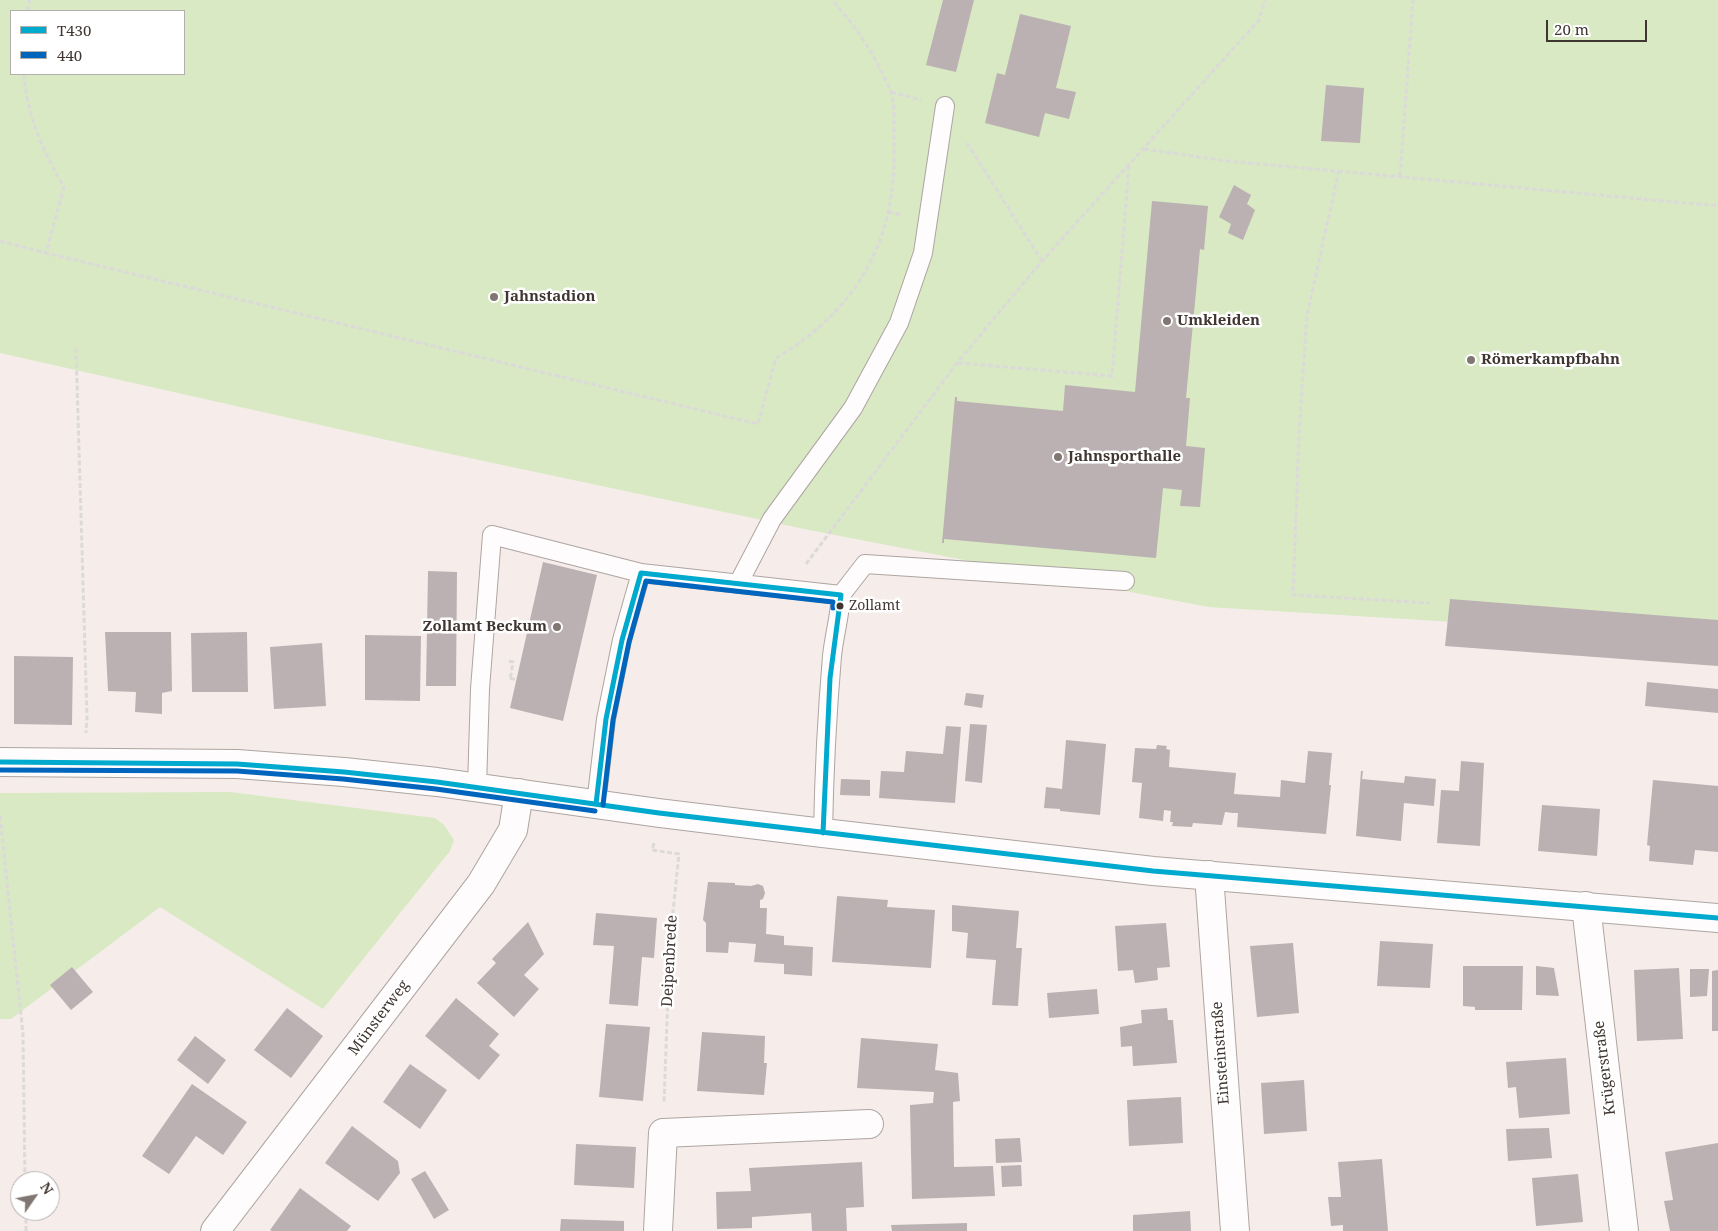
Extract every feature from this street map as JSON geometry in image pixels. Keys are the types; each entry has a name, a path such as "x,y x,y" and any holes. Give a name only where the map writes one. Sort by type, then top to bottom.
{"street":[{"path":"0,762 237,764 344,772 477,787 823,833 1153,871 1718,918"},
{"name":"Münsterweg","path":"215,1231 481,884 513,830 518,793"},
{"name":"Einsteinstraße","path":"1209,875 1235,1231"},
{"name":"Krügerstraße","path":"1586,906 1624,1231"},
{"path":"658,1231 663,1133 869,1124"}],"lane":[{"path":"738,584 772,519 853,408 899,323 923,253 945,106"},
{"path":"477,787 480,689 492,535 641,573 841,595"},
{"path":"823,833 826,738 832,654 841,595 865,564 1125,581"},
{"path":"596,804 606,719 622,640 641,573"}],"path":[{"path":"0,241 758,424 776,358 802,341 830,317 844,302 863,276 877,251 892,196 895,160 891,92 875,58 850,19 832,0"},
{"path":"787,589 957,363 1042,261 1259,20 1265,0"},
{"path":"1400,176 1413,0"},
{"path":"24,75 34,127 49,162 64,187 46,252"},
{"path":"1144,149 1227,161 1718,206"},
{"path":"957,363 1112,376 1129,164"},
{"path":"1339,170 1307,315 1299,432 1293,595 1430,603"},
{"path":"989,180 1042,261"},
{"path":"76,348 87,716 85,764"},
{"path":"510,678 517,680"},
{"name":"Deipenbrede","path":"659,812 652,850 679,854 670,940 663,1133"},
{"path":"0,816 23,1034 25,1171"}],"green space":[{"path":"0,0 1718,0 1718,638 1208,607 809,530 427,449 0,353"},
{"path":"230,792 435,818 444,825 454,840 450,851 323,1009 160,907 11,1019 0,1019 0,793"}],"building":[{"path":"943,0 974,0 956,72 926,65"},
{"path":"1020,14 1071,26 1056,88 1076,92 1069,119 1045,113 1039,137 985,123 997,73 1005,75"},
{"path":"1326,85 1364,88 1360,143 1321,141"},
{"path":"1234,185 1251,195 1247,204 1255,210 1243,240 1228,233 1231,224 1219,217"},
{"name":"Jahnsporthalle","path":"1152,201 1208,206 1204,250 1200,249 1186,398 1190,398 1186,446 1205,448 1200,507 1180,506 1182,490 1163,488 1156,558 944,539 944,543 942,543 955,397 957,397 957,401 1063,411 1065,385 1135,392"},
{"name":"Zollamt Beckum","path":"543,562 597,575 563,721 510,708"},
{"path":"428,571 457,572 456,686 426,686"},
{"path":"1450,599 1718,620 1718,666 1445,646"},
{"path":"105,632 171,632 172,691 162,693 162,714 135,712 136,692 108,691"},
{"path":"247,632 248,692 192,692 191,633"},
{"path":"365,635 421,636 420,701 365,700"},
{"path":"322,643 326,706 274,709 270,647"},
{"path":"14,656 73,657 72,725 14,724"},
{"path":"1647,682 1718,689 1718,713 1645,706"},
{"path":"966,693 984,695 982,708 964,705"},
{"path":"970,724 987,725 982,783 965,781"},
{"path":"946,726 961,727 955,803 879,798 881,771 904,772 906,751 943,754"},
{"path":"1066,740 1106,744 1100,815 1044,808 1046,787 1062,789"},
{"path":"1157,745 1167,746 1166,749 1170,750 1169,767 1236,773 1234,794 1280,797 1281,780 1305,783 1308,751 1332,753 1326,834 1237,827 1238,813 1225,812 1222,825 1193,823 1192,827 1172,826 1173,822 1170,822 1171,811 1164,810 1163,821 1139,818 1142,783 1132,782 1135,748 1156,749"},
{"path":"1461,761 1484,763 1480,846 1437,843 1441,790 1459,791"},
{"path":"1361,771 1363,771 1362,779 1404,783 1405,776 1436,779 1434,806 1404,803 1401,841 1356,836"},
{"path":"841,779 870,780 870,796 840,795"},
{"path":"1653,780 1718,786 1718,852 1695,850 1693,865 1649,861 1650,846 1647,845"},
{"path":"1542,805 1600,809 1597,856 1538,851"},
{"path":"708,882 735,883 735,885 751,886 758,884 763,886 765,893 763,899 760,900 760,908 767,908 766,934 784,936 784,945 813,947 812,976 784,974 784,964 754,962 756,944 729,942 728,953 706,952 706,923 703,920"},
{"path":"837,896 888,900 887,907 935,910 931,968 832,962"},
{"path":"952,905 1019,911 1016,948 1022,948 1018,1006 992,1005 996,960 966,958 968,933 952,931"},
{"path":"596,913 657,918 654,958 642,957 638,1006 609,1004 614,946 593,945"},
{"path":"528,922 544,954 524,975 539,989 514,1017 477,983 496,963 492,959"},
{"path":"1166,923 1170,967 1157,968 1158,980 1135,983 1133,970 1118,971 1115,926"},
{"path":"1380,941 1433,944 1430,988 1377,986"},
{"path":"1293,943 1299,1013 1257,1017 1250,946"},
{"path":"1463,966 1523,966 1522,1010 1475,1010 1475,1007 1463,1006"},
{"path":"1536,966 1554,968 1559,996 1536,995"},
{"path":"72,967 93,992 71,1010 50,985"},
{"path":"1679,968 1683,1039 1637,1041 1634,970"},
{"path":"1690,969 1709,969 1707,996 1690,997"},
{"path":"1718,970 1718,1031 1712,1031 1712,971"},
{"path":"1097,989 1099,1014 1049,1018 1047,993"},
{"path":"456,998 499,1034 489,1046 500,1055 479,1080 425,1036"},
{"path":"287,1008 323,1036 291,1078 254,1050"},
{"path":"1167,1008 1168,1020 1173,1020 1177,1063 1133,1066 1132,1046 1121,1047 1120,1027 1142,1023 1141,1010"},
{"path":"606,1024 650,1027 643,1101 599,1097"},
{"path":"702,1032 765,1036 764,1063 767,1063 764,1095 697,1091"},
{"path":"195,1036 226,1060 208,1084 177,1060"},
{"path":"861,1038 938,1044 935,1070 958,1073 960,1101 953,1102 954,1167 993,1166 995,1196 912,1199 910,1105 933,1103 934,1092 857,1088"},
{"path":"1566,1058 1570,1114 1519,1118 1516,1087 1508,1088 1506,1062"},
{"path":"410,1064 447,1090 420,1129 383,1102"},
{"path":"1304,1080 1307,1131 1264,1134 1261,1083"},
{"path":"192,1084 247,1122 223,1155 196,1136 169,1174 142,1156"},
{"path":"1181,1097 1183,1143 1129,1146 1127,1100"},
{"path":"352,1126 398,1161 400,1173 378,1201 325,1163"},
{"path":"1549,1128 1552,1158 1508,1161 1506,1129"},
{"path":"1020,1138 1022,1162 996,1163 995,1139"},
{"path":"1718,1143 1718,1231 1670,1231 1664,1201 1673,1200 1665,1152"},
{"path":"576,1144 636,1147 634,1188 574,1185"},
{"path":"1382,1159 1388,1231 1343,1231 1343,1225 1331,1226 1328,1197 1341,1197 1338,1162"},
{"path":"862,1162 864,1207 846,1208 847,1231 812,1231 811,1213 752,1217 752,1228 717,1229 716,1192 751,1191 749,1168"},
{"path":"1021,1165 1022,1186 1002,1187 1001,1166"},
{"path":"425,1171 449,1210 434,1219 411,1179"},
{"path":"1578,1174 1583,1222 1536,1226 1532,1178"},
{"path":"300,1188 351,1226 347,1231 270,1230"},
{"path":"1190,1211 1191,1231 1133,1231 1133,1215"},
{"path":"561,1219 624,1221 624,1231 560,1231"},
{"path":"967,1223 967,1231 892,1231 891,1225"}],"transit line":[{"name":"T430","path":"596,804 606,719 622,640 641,573 841,595 830,678 823,833"},
{"name":"440","path":"603,805 613,720 629,642 646,581 833,602 833,608"},
{"name":"T430","path":"0,762 237,764 344,772 437,782 659,813 1153,871 1718,918"},
{"name":"440","path":"0,770 237,771 343,779 436,789 595,811"}],"place":[{"name":"Jahnstadion","path":"494,297"},
{"name":"Umkleiden","path":"1167,321"},
{"name":"Römerkampfbahn","path":"1471,360"},
{"name":"Jahnsporthalle","path":"1058,457"},
{"name":"Zollamt","path":"840,606"},
{"name":"Zollamt Beckum","path":"557,627"}]}
